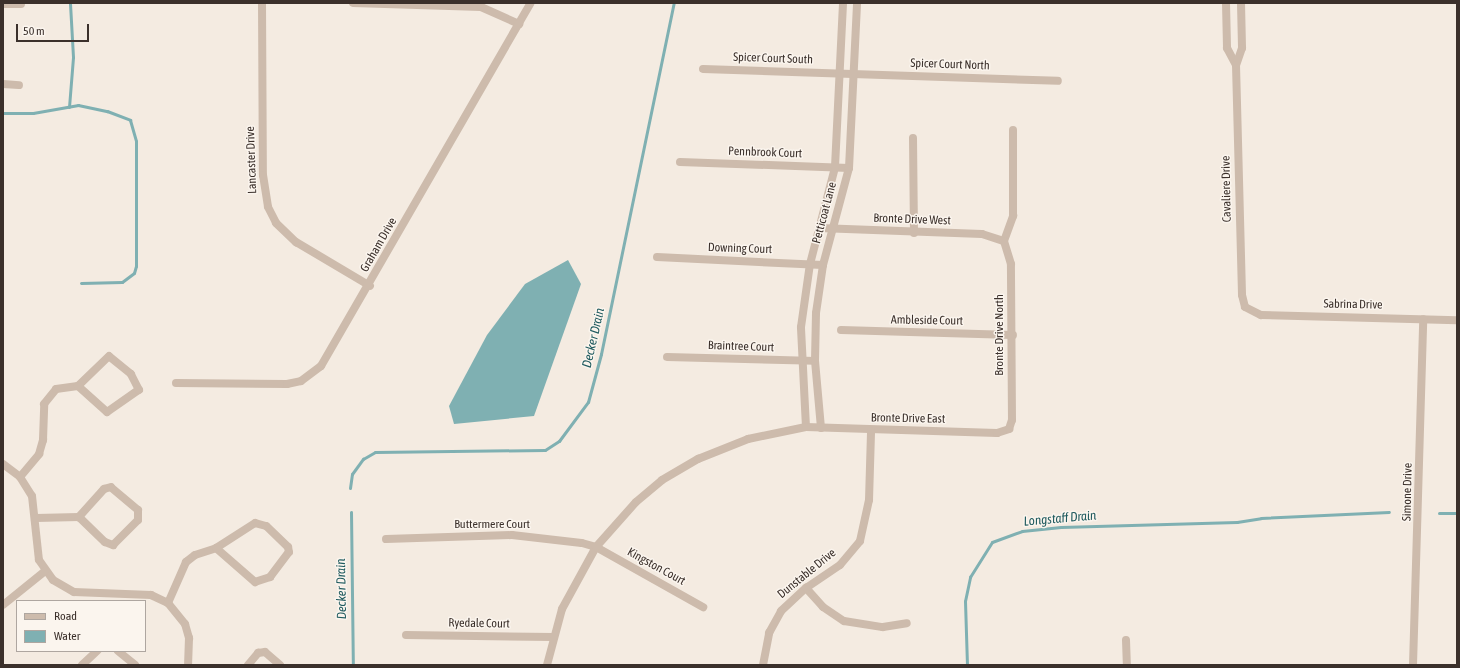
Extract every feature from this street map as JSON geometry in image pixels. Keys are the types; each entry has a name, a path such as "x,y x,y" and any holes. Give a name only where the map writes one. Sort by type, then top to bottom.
{"street":[{"name":"Lancaster Drive","path":"262,3 263,175 268,207 276,224 296,242 370,286"},
{"path":"353,3 481,7 519,24"},
{"name":"Graham Drive","path":"176,383 278,384 301,381 315,372 329,355 370,286 531,3"},
{"name":"Petticoat Lane","path":"806,427 801,361 801,327 810,264 835,167 841,73 843,3"},
{"name":"Petticoat Lane","path":"821,428 815,361 816,313 823,265 849,168 855,73 857,3"},
{"name":"Cavaliere Drive","path":"1226,3 1227,48 1236,65"},
{"name":"Cavaliere Drive","path":"1241,3 1242,48 1236,65 1242,295 1249,311"},
{"path":"3,4 21,4"},
{"name":"Spicer Court South","path":"703,69 841,73"},
{"name":"Spicer Court North","path":"841,73 1058,81"},
{"path":"3,84 19,84"},
{"path":"1004,241 1013,216 1013,130"},
{"path":"913,138 914,233"},
{"name":"Pennbrook Court","path":"680,162 849,168"},
{"name":"Bronte Drive West","path":"819,228 914,233 982,234 1004,241"},
{"name":"Bronte Drive North","path":"1004,241 1011,264 1012,420 1009,429"},
{"name":"Downing Court","path":"657,257 823,265"},
{"name":"Sabrina Drive","path":"1249,311 1261,315 1457,320"},
{"name":"Simone Drive","path":"1413,665 1423,319"},
{"name":"Ambleside Court","path":"841,330 1012,335"},
{"path":"20,476 34,463 42,447 47,397 56,388 78,386 108,356 131,374 139,390 107,412 78,386"},
{"name":"Braintree Court","path":"667,357 815,361"},
{"name":"Bronte Drive East","path":"547,665 553,637 567,596 596,547 636,502 662,480 693,461 735,443 806,427 871,431 997,433 1009,429"},
{"name":"Dunstable Drive","path":"763,665 765,644 774,621 806,588 840,565 860,540 869,500 871,431"},
{"path":"3,464 20,476 32,496 36,518 37,550 45,571 56,583 74,592 151,595 168,603 185,624 189,638 188,665"},
{"path":"36,518 79,517 105,542 113,545 138,520 138,510 111,487 104,489 79,517"},
{"path":"168,603 186,562 216,548 255,523 266,526 288,547 289,552 270,577 254,582 216,548"},
{"name":"Buttermere Court","path":"386,539 512,536 566,540 596,547"},
{"name":"Kingston Court","path":"596,547 703,607"},
{"path":"3,605 45,571"},
{"path":"806,588 823,607 844,621 883,627 907,623"},
{"name":"Ryedale Court","path":"406,634 553,637"},
{"path":"1126,640 1127,665"},
{"path":"82,665 96,652"},
{"path":"119,652 135,665"},
{"path":"248,665 258,653 265,652 280,665"}],"water":[{"path":"568,260 581,284 534,416 454,424 449,406 487,335 525,284"}],"waterway":[{"path":"69,107 73,57 70,3"},
{"name":"Decker Drain","path":"350,488 352,474 363,459 375,452 545,450 559,441 588,402 601,354 674,3"},
{"path":"3,113 33,113 78,105 107,111 130,120 136,141 136,266 134,273 122,282 81,283"},
{"name":"Decker Drain","path":"351,512 353,665"},
{"name":"Longstaff Drain","path":"967,665 965,601 970,577 992,542 1022,531 1061,527 1237,522 1261,518 1389,512"},
{"path":"1439,513 1457,513"}]}
